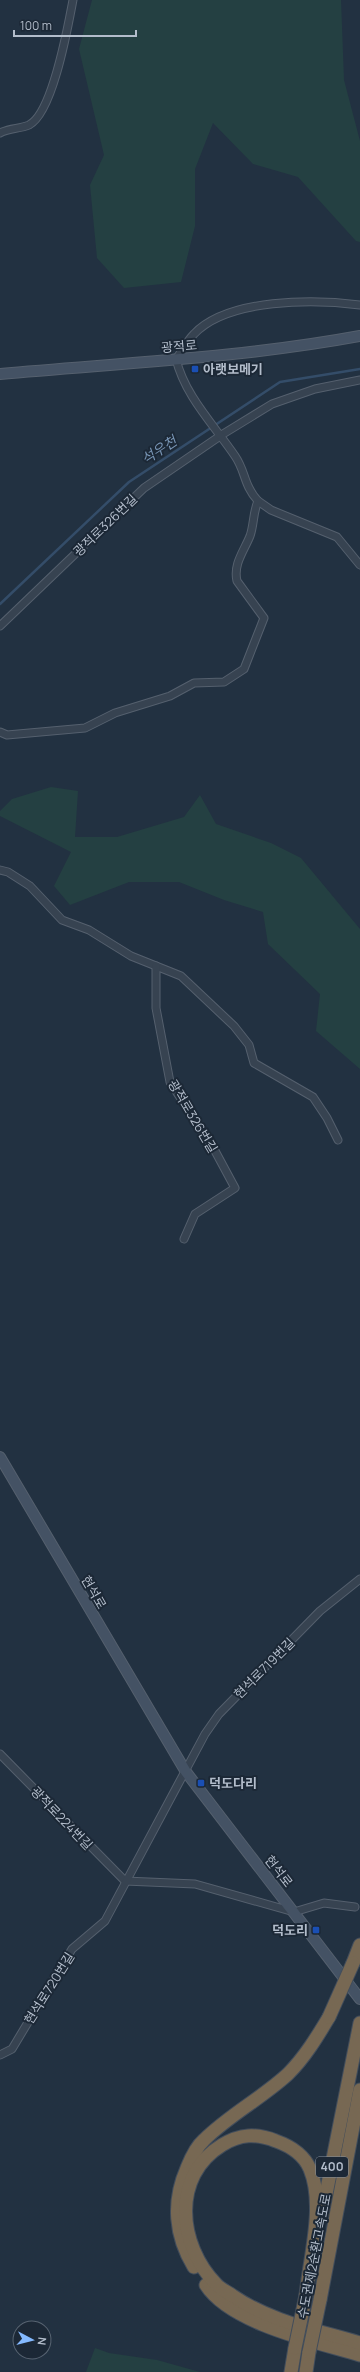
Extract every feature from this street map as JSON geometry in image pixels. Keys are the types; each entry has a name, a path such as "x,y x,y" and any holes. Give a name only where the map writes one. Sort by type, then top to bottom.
{"highway":[{"path":"360,1945 329,2017 310,2048 288,2073 202,2141 192,2155 177,2195 177,2214 184,2248 209,2290 226,2304 262,2325 360,2355"},
{"name":"수도권제2순환고속도로","path":"291,2372 360,2023"},
{"name":"수도권제2순환고속도로","path":"306,2372 360,2090"},
{"path":"306,2295 317,2205 315,2187 310,2168 299,2154 287,2145 268,2138 249,2135 233,2138 197,2166 189,2182 185,2205 188,2230 198,2259 216,2285 249,2307 284,2322 360,2343"}],"street":[{"path":"0,133 30,125 46,106 65,44 73,0"},
{"path":"360,305 295,302 246,308 214,320 194,333 176,359 182,379 202,411 221,436 241,467 247,487 258,501 271,510 337,537 360,565"},
{"name":"광적로","path":"0,374 176,359 298,346 360,336"},
{"name":"광적로326번길","path":"0,626 144,488 221,436 272,404 315,390 360,380"},
{"path":"0,732 7,735 85,728 115,713 170,696 194,683 224,682 244,669 264,618 237,581 235,574 238,562 250,536 258,501"},
{"path":"0,870 8,872 30,886 62,920 88,930 131,956 181,976 234,1026 249,1045 254,1063 313,1097 327,1118 338,1140"},
{"name":"광적로326번길","path":"156,966 156,1008 170,1082 214,1149 235,1188 195,1214 184,1239"},
{"name":"현석로","path":"0,1457 186,1772 360,1999"},
{"name":"현석로719번길","path":"186,1772 206,1734 219,1714 320,1611 360,1579"},
{"name":"광적로224번길","path":"0,1754 125,1881"},
{"name":"현석로720번길","path":"0,2055 12,2049 72,1949 105,1921 125,1881 186,1772"},
{"path":"125,1881 195,1884 294,1912 324,1903 355,1907"}],"green space":[{"path":"92,0 341,0 344,80 360,141 360,242 356,241 298,177 253,164 213,123 195,169 195,226 181,282 124,288 97,258 90,185 104,155 79,49"},
{"path":"51,787 78,791 75,837 117,837 184,817 200,795 216,824 271,843 301,858 360,929 360,1069 316,1031 320,994 268,944 263,912 224,900 179,882 129,882 70,905 54,886 71,852 0,816 0,811 12,799"},
{"path":"95,2348 109,2353 157,2360 200,2372 86,2372"}],"waterway":[{"name":"석우천","path":"0,604 129,482 280,382 360,369"}],"place":[{"name":"아랫보메기","path":"195,369"},
{"name":"덕도다리","path":"201,1783"},
{"name":"덕도리","path":"316,1930"}]}
